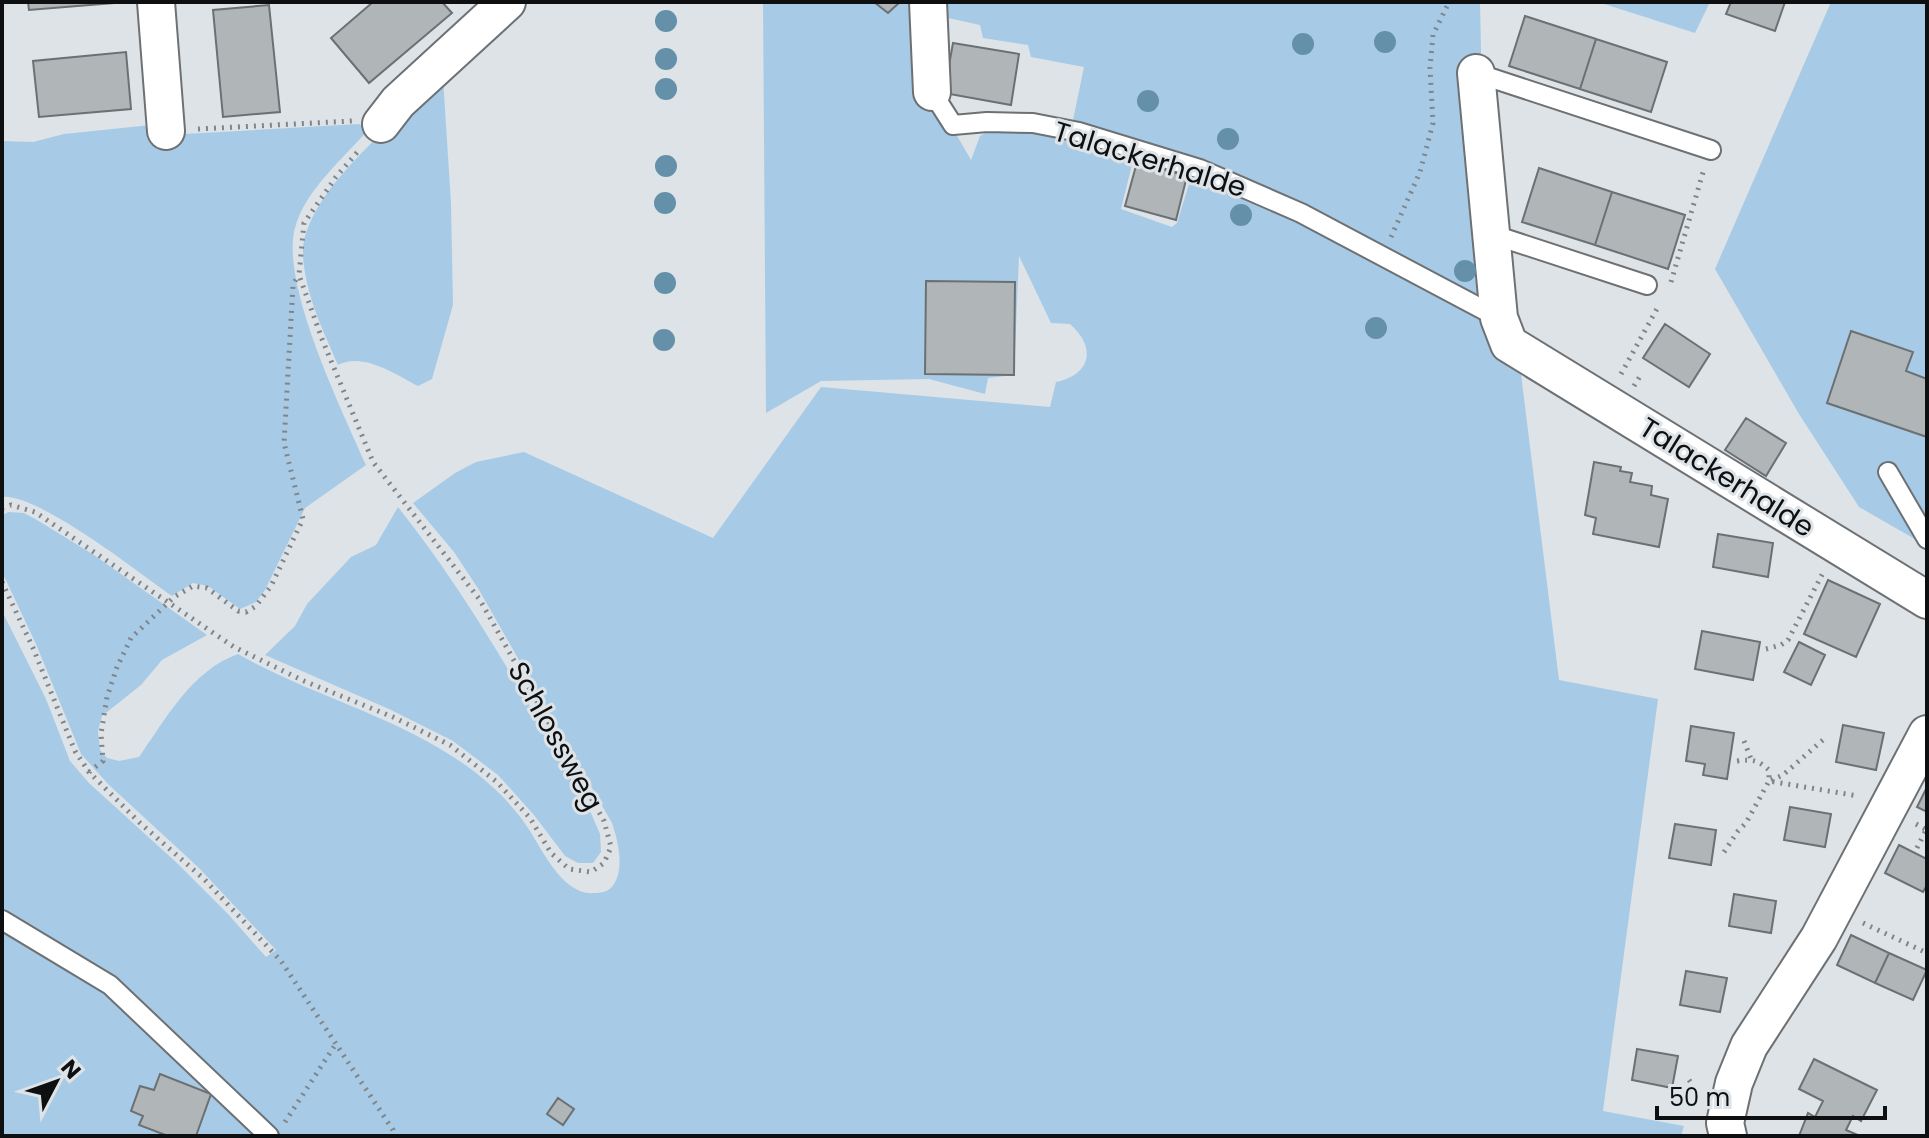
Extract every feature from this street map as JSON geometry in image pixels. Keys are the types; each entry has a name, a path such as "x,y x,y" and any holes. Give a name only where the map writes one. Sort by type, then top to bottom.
{"street":[{"path":"156,2 176,130"},
{"path":"928,2 932,92"},
{"path":"368,122 398,102 493,7"},
{"name":"Talackerhalde","path":"1476,73 1499,318 1509,344 1927,600"},
{"path":"1728,1136 1725,1123 1734,1083 1749,1046 1819,938 1927,734"}],"lane":[{"name":"Talackerhalde","path":"1476,73 1711,150"},
{"name":"Talackerhalde","path":"932,92 953,125 1033,123 1079,132 1170,159 1244,186 1499,318"},
{"path":"1491,234 1647,285"},
{"path":"1888,472 1927,539"},
{"path":"2,920 110,985 269,1136"}],"path":[{"path":"1382,256 1420,172 1430,135 1433,123 1430,68 1433,35 1449,2"},
{"path":"176,130 368,122"},
{"name":"Schlossweg","path":"2,508 11,505 35,512 234,647 450,745 497,782 530,818 551,853 569,869 591,872 604,863 611,847 604,821 480,600 373,462 299,275 304,223 336,177 368,122"},
{"path":"89,772 103,761 101,734 107,697 131,638 168,602 193,586 207,588 238,611 246,612 256,606 271,586 303,519 284,443 293,285 299,275"},
{"path":"1766,649 1781,645 1794,631 1837,545"},
{"path":"2,582 75,751 89,772 140,823 204,879 281,961 337,1042 394,1136"},
{"path":"1769,781 1783,775 1824,739 1828,740"},
{"path":"1724,852 1746,823 1771,775 1769,770 1751,759 1744,741"},
{"path":"1737,761 1751,759"},
{"path":"1769,781 1891,802"},
{"path":"1917,848 1926,830"},
{"path":"1835,909 1927,953"},
{"path":"285,1123 337,1042"}],"shaded area":[{"path":"763,2 928,2 932,92 971,160 980,136 996,129 1014,127 1056,131 1135,153 1121,209 1172,227 1177,223 1192,174 1265,202 1481,315 1520,366 1559,680 1658,699 1603,1111 1684,1126 1681,1136 2,1136 2,927 48,938 2,909 2,611 46,699 70,761 89,783 228,914 266,957 276,950 198,867 109,785 81,754 36,644 2,572 2,515 24,513 37,520 94,555 207,635 162,660 141,685 102,716 98,731 100,750 107,758 119,761 139,757 193,684 238,654 412,733 445,752 476,773 505,799 563,879 583,892 594,893 608,890 616,881 618,847 612,823 479,590 454,552 413,503 476,462 524,452 713,538 821,387 1050,407 1056,382 1077,373 1083,366 1086,359 1084,342 1070,324 1051,323 1019,256 1014,375 988,378 985,394 929,379 821,381 766,413"},
{"path":"939,2 1480,2 1486,294 1471,295 1267,191 1072,125 1084,67 1031,57 1028,45 983,38 980,25 939,16"},
{"path":"1598,2 1710,2 1695,33"},
{"path":"1831,2 1927,2 1927,542 1920,542 1859,507 1799,414 1715,269"},
{"path":"443,78 451,203 453,305 432,379 418,386 368,363 358,361 338,365 311,296 303,253 307,230 336,182 380,135"},
{"path":"359,124 368,130 316,188 300,214 293,252 296,281 316,347 366,465 305,508 265,590 256,602 240,609 208,586 193,583 172,596 63,521 18,499 2,497 2,141 33,142 64,134 151,125 167,135"},
{"path":"398,507 475,616 588,806 600,834 601,852 593,863 578,863 565,856 498,775 453,741 389,709 265,655 295,626 307,604 351,557 376,545"}],"building":[{"path":"28,2 127,2 29,10"},
{"path":"373,2 442,2 452,13 369,83 331,38"},
{"path":"874,2 900,2 888,13"},
{"path":"1731,2 1785,2 1775,31 1726,14"},
{"path":"269,5 280,112 223,117 213,10"},
{"path":"1525,16 1596,39 1580,89 1509,66"},
{"path":"1596,39 1667,62 1651,112 1580,89"},
{"path":"953,43 1019,54 1011,105 944,93"},
{"path":"126,52 131,109 39,117 33,61"},
{"path":"1137,162 1187,176 1176,220 1125,206"},
{"path":"1539,168 1612,192 1595,245 1522,222"},
{"path":"1612,192 1685,215 1668,269 1595,245"},
{"path":"926,281 1015,282 1014,375 925,374"},
{"path":"1665,324 1710,354 1689,387 1643,358"},
{"path":"1851,331 1913,352 1906,371 1927,379 1927,437 1827,403"},
{"path":"1746,418 1786,443 1766,476 1725,450"},
{"path":"1594,462 1621,467 1620,471 1632,473 1630,482 1652,486 1651,495 1668,499 1659,547 1593,534 1596,518 1585,515"},
{"path":"1718,534 1773,543 1768,577 1713,567"},
{"path":"1828,580 1880,604 1856,657 1804,634"},
{"path":"1702,631 1760,642 1753,680 1695,669"},
{"path":"1799,642 1825,655 1811,685 1784,672"},
{"path":"1843,725 1884,733 1876,770 1836,762"},
{"path":"1691,726 1734,733 1727,779 1703,775 1705,764 1686,761"},
{"path":"1927,787 1927,812 1917,807"},
{"path":"1790,807 1831,814 1825,847 1784,840"},
{"path":"1675,824 1716,830 1711,865 1669,858"},
{"path":"1899,845 1927,859 1927,885 1923,892 1885,873"},
{"path":"1734,894 1776,901 1771,933 1729,926"},
{"path":"1851,935 1889,953 1875,983 1837,965"},
{"path":"1889,953 1927,970 1913,1000 1875,983"},
{"path":"1686,971 1727,978 1720,1012 1680,1005"},
{"path":"1637,1049 1678,1056 1672,1088 1632,1080"},
{"path":"1814,1059 1877,1090 1861,1121 1853,1116 1846,1130 1860,1136 1799,1136 1808,1113 1815,1117 1823,1101 1799,1089"},
{"path":"160,1074 211,1094 196,1136 168,1136 139,1125 143,1116 131,1111 140,1086 154,1090"},
{"path":"558,1098 574,1109 563,1125 547,1114"}]}
